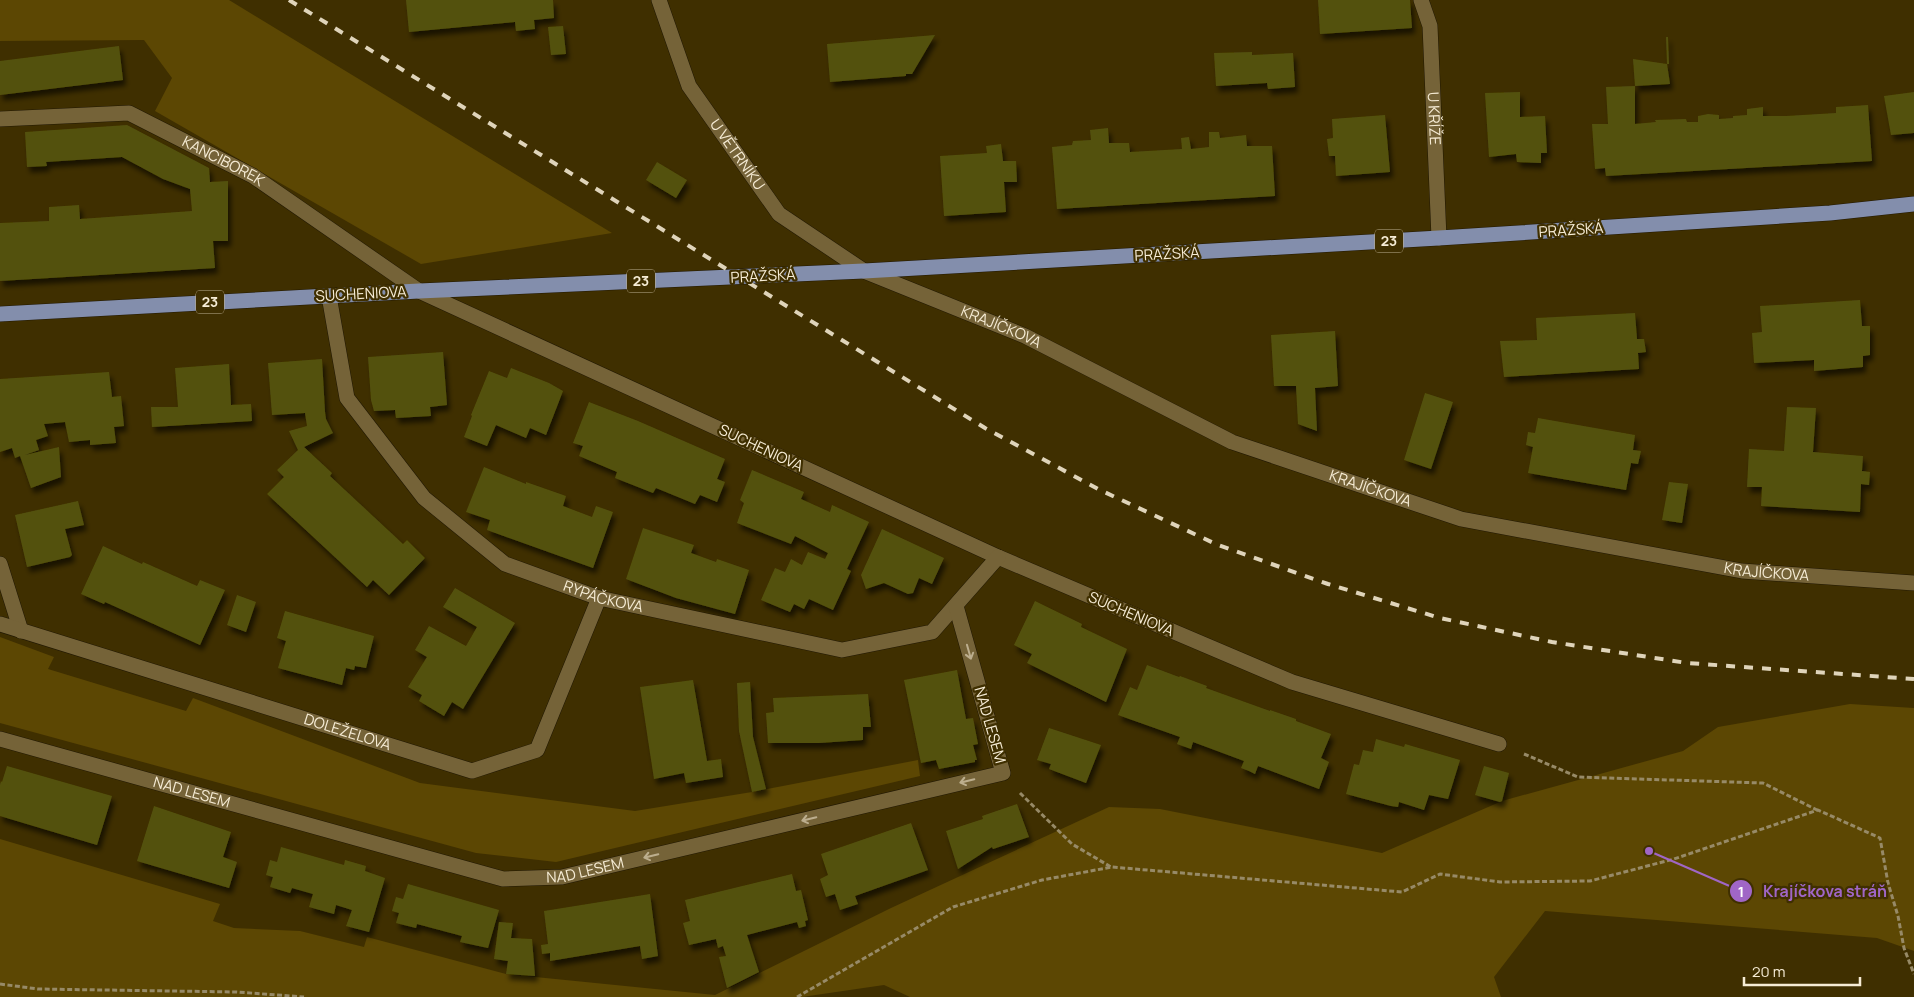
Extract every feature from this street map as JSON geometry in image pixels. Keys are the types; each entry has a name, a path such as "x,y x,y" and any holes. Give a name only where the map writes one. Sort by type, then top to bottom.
{"main road":[{"name":"PRAŽSKÁ","path":"419,291 864,271 1438,238 1830,214 1914,204"},
{"name":"SUCHENIOVA","path":"0,314 419,291"}],"street":[{"name":"U VĚTRNÍKU","path":"659,0 689,86 779,214 864,271"},
{"name":"U KŘÍŽE","path":"1421,0 1430,26 1438,238"},
{"name":"KANCIBOREK","path":"0,120 130,113 253,176 419,291"},
{"name":"KRAJÍČKOVA","path":"864,271 1025,336 1232,442 1461,519 1742,572 1914,583"},
{"name":"SUCHENIOVA","path":"419,291 998,557 1292,682 1499,744"},
{"name":"RYPÁČKOVA","path":"329,296 347,398 424,498 505,564 599,598 842,650 932,632 998,557"},
{"path":"0,564 20,632"},
{"name":"DOLEŽELOVA","path":"0,624 20,632 472,771 537,750 599,598"},
{"name":"NAD LESEM","path":"0,739 504,879 562,877 1003,773 956,606"}],"path":[{"path":"1499,744 1578,777 1763,783 1880,838 1888,883 1898,916 1904,948 1914,974"},
{"path":"1003,773 1026,801 1072,844 1112,867"},
{"path":"797,997 954,907 1042,880 1112,867 1402,892 1440,874 1500,882 1590,881 1674,860 1818,810"},
{"path":"0,984 38,989 237,992 304,997"}],"shaded area":[{"path":"0,0 229,0 612,233 421,264 155,111 172,78 144,40 0,41"},
{"path":"0,637 54,657 48,669 186,711 193,698 420,783 635,811 752,792 918,760 920,776 556,862 476,853 0,723"},
{"path":"1850,704 1914,708 1914,951 1877,938 1545,911 1494,977 1501,997 910,997 884,985 802,997 0,997 0,839 220,904 213,921 234,928 300,931 364,947 367,937 506,974 715,995 891,908 1109,807 1160,809 1382,853 1502,801 1683,751 1718,727"}],"building":[{"path":"406,0 553,0 554,18 534,20 535,29 516,31 515,22 409,32"},
{"path":"1318,0 1410,0 1412,28 1320,34"},
{"path":"563,26 566,54 551,55 548,27"},
{"path":"935,35 912,74 830,82 827,44"},
{"path":"1666,37 1668,37 1669,64 1667,64"},
{"path":"119,46 123,80 0,95 0,61"},
{"path":"1252,52 1252,55 1293,53 1295,87 1268,89 1267,83 1216,86 1214,53"},
{"path":"1633,59 1667,64 1670,84 1635,86"},
{"path":"1635,86 1635,124 1656,122 1655,120 1686,119 1687,122 1698,122 1698,116 1708,114 1719,115 1719,119 1733,118 1733,116 1747,115 1747,109 1763,107 1763,116 1786,116 1836,113 1836,107 1868,105 1872,161 1606,176 1605,168 1595,169 1592,124 1608,124 1606,87"},
{"path":"1520,92 1520,117 1545,116 1547,153 1541,153 1541,163 1517,162 1516,154 1489,157 1485,93"},
{"path":"1914,92 1914,133 1891,135 1884,96"},
{"path":"1385,115 1390,172 1336,176 1335,156 1329,156 1327,139 1333,138 1332,119"},
{"path":"127,125 209,168 210,182 228,181 228,241 213,241 215,268 0,281 0,223 49,221 49,207 79,205 80,219 192,211 190,189 163,179 122,157 46,162 47,166 27,167 25,132"},
{"path":"1108,128 1109,143 1129,143 1130,152 1182,149 1181,138 1189,137 1191,149 1209,147 1209,132 1219,132 1220,138 1246,135 1247,146 1272,146 1275,196 1057,209 1052,147 1072,145 1073,141 1091,140 1090,130"},
{"path":"1001,144 1003,161 1016,161 1017,182 1004,182 1006,212 944,216 940,156 987,153 986,146"},
{"path":"657,162 687,180 676,198 646,180"},
{"path":"1860,300 1862,326 1870,326 1870,355 1863,356 1863,367 1814,371 1814,360 1754,363 1752,333 1762,332 1760,306"},
{"path":"1635,313 1637,339 1644,339 1646,352 1638,353 1639,369 1504,377 1500,341 1537,340 1536,318"},
{"path":"1335,331 1338,386 1315,388 1317,431 1298,424 1296,386 1274,386 1271,335"},
{"path":"443,352 447,405 430,407 431,416 396,418 395,410 374,411 371,400 368,357"},
{"path":"322,359 326,419 333,433 304,447 332,473 330,476 403,544 407,540 425,558 389,595 373,580 367,587 267,494 284,477 277,470 298,450 289,431 307,426 305,413 272,415 268,363"},
{"path":"229,364 231,405 251,404 252,421 152,427 151,407 178,407 175,368"},
{"path":"511,368 549,383 563,391 546,435 530,428 526,438 496,425 487,446 464,437 489,371 507,378"},
{"path":"109,372 112,397 121,396 124,426 114,427 116,443 90,445 90,440 69,442 65,422 44,424 48,436 36,440 39,450 25,455 59,447 61,477 31,488 20,456 15,458 12,448 0,452 0,379"},
{"path":"1425,393 1453,402 1431,469 1404,460"},
{"path":"589,402 725,459 717,479 725,482 717,502 700,495 695,504 656,488 653,493 615,478 617,472 579,456 583,446 573,443"},
{"path":"1787,407 1816,408 1813,452 1863,456 1862,471 1870,472 1869,485 1861,484 1860,512 1761,506 1762,487 1747,487 1749,449 1784,451"},
{"path":"1538,418 1635,435 1633,450 1641,451 1638,464 1631,463 1626,490 1528,473 1533,447 1526,445 1528,432 1535,433"},
{"path":"484,467 526,484 526,482 566,496 563,506 592,517 596,506 613,512 593,568 487,530 490,520 466,512"},
{"path":"752,470 804,492 801,499 830,512 832,505 869,522 847,569 851,571 833,610 809,599 804,609 794,604 790,612 761,600 775,568 785,572 791,559 802,565 808,552 825,559 828,553 795,536 791,544 737,523 744,503 740,500"},
{"path":"1669,482 1688,484 1682,523 1662,520"},
{"path":"78,501 84,525 65,529 72,555 27,567 15,515"},
{"path":"643,528 694,545 691,553 716,562 717,559 749,570 735,614 676,598 626,579"},
{"path":"882,529 944,558 932,584 919,578 913,593 908,594 884,583 866,589 861,575"},
{"path":"103,546 197,586 200,580 225,590 200,645 105,602 104,604 81,594"},
{"path":"455,588 515,623 463,709 452,702 444,716 419,701 422,695 408,687 427,657 415,650 429,626 466,646 477,627 443,607"},
{"path":"237,595 256,602 246,632 227,625"},
{"path":"1035,601 1082,624 1081,627 1127,649 1106,702 1027,663 1032,654 1014,645"},
{"path":"285,611 374,636 366,668 355,666 354,670 346,668 342,685 278,668 286,641 277,638"},
{"path":"1147,665 1207,686 1206,688 1296,719 1296,721 1331,734 1321,758 1329,762 1319,789 1258,766 1255,774 1241,768 1244,761 1193,742 1191,749 1177,744 1180,737 1118,715 1130,687 1137,690"},
{"path":"957,670 966,719 973,718 978,744 973,745 977,760 939,769 936,760 921,763 904,680"},
{"path":"693,680 707,761 721,759 723,777 686,783 684,773 654,779 640,687"},
{"path":"750,682 753,737 766,789 752,792 739,731 737,683"},
{"path":"868,694 871,727 863,727 863,740 819,743 768,743 766,713 774,712 773,698"},
{"path":"1049,728 1101,745 1086,783 1049,769 1051,764 1037,760"},
{"path":"1376,739 1404,747 1405,744 1460,760 1448,799 1429,795 1424,810 1399,802 1398,807 1391,806 1346,794 1354,764 1359,765 1363,750 1373,752"},
{"path":"7,766 112,796 97,845 0,816 0,785"},
{"path":"1484,766 1509,773 1502,801 1500,802 1475,795"},
{"path":"1017,804 1029,837 993,849 992,847 958,869 946,831 983,819 982,816"},
{"path":"154,806 231,832 223,857 237,862 229,888 137,861"},
{"path":"911,823 928,870 855,896 858,904 840,910 835,894 826,897 820,879 828,875 821,854"},
{"path":"281,847 344,865 345,860 366,866 365,871 385,878 369,932 346,926 352,910 336,905 334,914 309,907 313,894 292,888 290,893 270,887 273,877 266,875 270,860 277,862"},
{"path":"792,874 796,891 801,890 808,920 805,921 806,926 799,928 797,922 747,935 759,972 727,988 719,957 726,956 723,946 718,948 716,939 689,945 683,923 690,921 685,900"},
{"path":"408,884 499,910 488,948 460,942 462,936 417,924 416,928 396,923 399,913 392,911 396,897 403,899"},
{"path":"650,894 658,956 642,959 640,946 550,961 550,953 542,954 541,945 548,944 544,911"},
{"path":"499,922 513,923 511,938 532,939 535,976 506,974 508,961 494,959"}],"railway":[{"path":"289,0 985,428 1100,490 1218,545 1328,584 1440,618 1552,642 1687,663 1914,679"}],"place":[{"name":"Krajíčkova stráň","path":"1649,851"}]}
